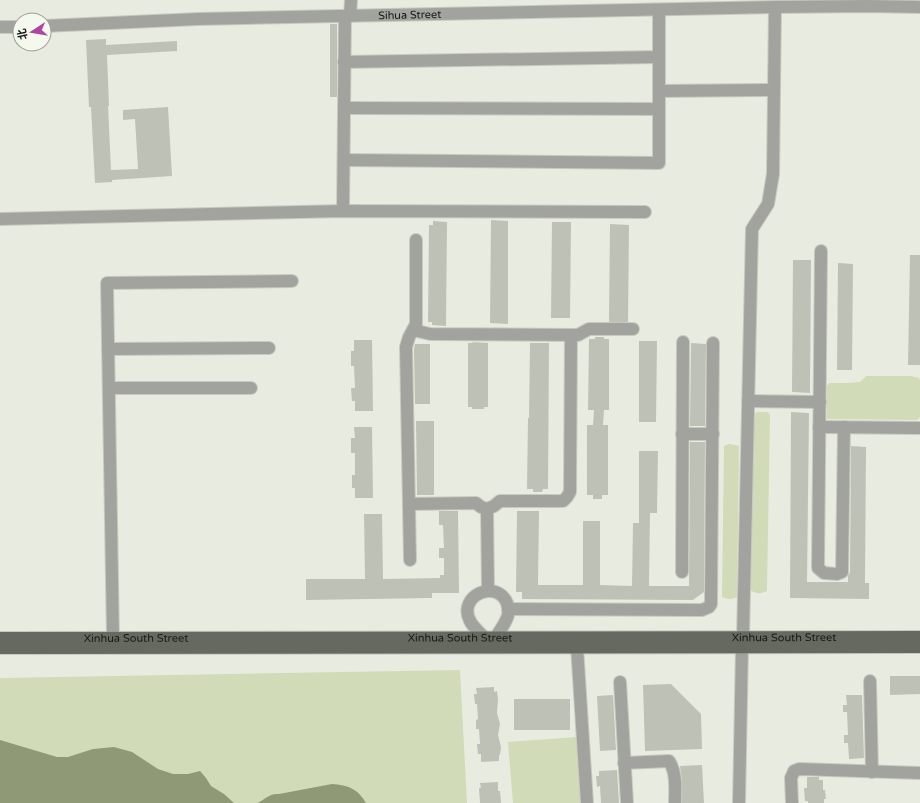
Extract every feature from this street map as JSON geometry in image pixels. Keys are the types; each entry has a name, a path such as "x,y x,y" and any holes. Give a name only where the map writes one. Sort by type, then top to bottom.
{"main road":[{"name":"Xinhua South Street","path":"0,638 496,637 920,647"},
{"name":"Xinhua South Street","path":"0,648 577,647 920,637"}],"street":[{"path":"344,211 344,62 351,0"},
{"name":"Sihua Street","path":"52,26 198,19 659,10 883,3 920,7"},
{"path":"739,803 752,229 768,204 773,174 775,7"},
{"path":"344,160 659,162 659,10"},
{"path":"0,27 12,26"},
{"path":"344,62 659,57"},
{"path":"659,91 774,90"},
{"path":"344,108 659,109"},
{"path":"0,219 344,211 645,212"},
{"path":"410,560 406,347 409,337 416,324 416,240"},
{"path":"822,251 818,568 824,573 837,574 842,572 844,427"},
{"path":"113,638 107,283 292,281"},
{"path":"413,330 430,334 578,335 589,329 633,329"},
{"path":"409,504 476,503 487,509 500,501 563,501 567,497 570,492 571,335"},
{"path":"682,572 683,342"},
{"path":"508,609 702,610 709,607 711,604 714,342"},
{"path":"108,349 269,348"},
{"path":"108,388 251,388"},
{"path":"748,400 820,402"},
{"path":"819,427 920,428"},
{"path":"682,434 713,434"},
{"path":"487,509 488,591"},
{"path":"484,637 470,621 468,610 468,605 474,596 483,591 497,593 507,604 508,615 496,637"},
{"path":"577,647 587,803"},
{"path":"870,681 872,772"},
{"path":"620,682 627,803"},
{"path":"624,763 669,761 674,771 675,803"},
{"path":"792,803 791,778 794,771 799,769 920,773"}],"shaded area":[{"path":"866,376 911,376 919,378 920,417 917,420 827,419 827,386 829,383 860,382"},
{"path":"757,412 768,412 770,415 767,591 763,593 750,590 753,415"},
{"path":"729,444 739,446 737,597 733,599 722,597 724,446"},
{"path":"460,670 467,803 0,803 0,678"},
{"path":"577,737 581,803 513,803 508,742"},
{"path":"0,740 57,757 68,757 93,749 114,747 132,752 158,769 173,774 188,774 200,771 211,786 224,794 234,803 0,803"},
{"path":"332,784 343,785 356,791 366,803 257,803 273,794"}],"building":[{"path":"330,24 337,24 337,97 330,97"},
{"path":"106,39 106,45 177,41 177,51 107,55 111,170 138,169 135,119 123,120 123,110 168,107 172,176 112,180 112,182 95,183 91,107 89,107 86,40"},
{"path":"491,220 508,221 508,324 490,323"},
{"path":"433,221 447,222 446,326 432,325 432,322 428,322 429,225 433,225"},
{"path":"552,222 571,222 570,318 551,318"},
{"path":"610,224 629,225 628,322 609,322"},
{"path":"910,255 920,255 920,365 908,365"},
{"path":"793,260 811,260 810,393 792,392"},
{"path":"838,263 853,264 852,370 837,370"},
{"path":"595,337 604,337 604,339 609,339 609,410 604,410 603,425 608,425 608,495 602,495 602,499 593,499 593,495 587,495 587,425 593,425 594,410 588,410 589,339 595,339"},
{"path":"354,340 372,340 373,411 355,411 355,401 352,401 351,388 355,388 354,366 351,366 351,351 354,351"},
{"path":"639,341 657,341 656,422 639,422"},
{"path":"472,342 488,343 488,407 484,407 484,409 472,409 472,407 468,407 468,343 473,343"},
{"path":"530,343 549,343 548,489 543,489 542,492 533,492 533,489 527,489"},
{"path":"691,343 706,344 705,426 690,426"},
{"path":"415,344 430,344 430,404 415,404"},
{"path":"791,412 809,413 807,582 848,582 850,572 851,446 866,447 865,583 869,583 869,599 790,598"},
{"path":"416,421 434,421 434,495 417,495"},
{"path":"354,427 372,427 373,498 355,498 355,488 352,488 352,475 355,475 355,453 351,453 351,438 355,438"},
{"path":"690,442 705,442 704,592 693,600 522,599 522,592 516,592 517,511 539,511 538,585 583,585 583,521 600,521 600,585 632,586 633,523 639,523 639,451 658,451 657,513 650,513 649,586 689,586"},
{"path":"439,511 458,511 459,593 432,593 432,598 306,600 306,579 365,579 364,514 382,514 383,579 440,578 440,575 444,575 444,558 439,558 439,548 444,548 443,525 439,525"},
{"path":"890,676 920,676 920,694 890,695"},
{"path":"671,684 701,714 702,749 645,751 643,685"},
{"path":"494,687 494,692 497,691 497,713 500,724 498,735 501,747 499,761 481,762 481,754 478,754 477,744 480,744 479,729 476,729 476,720 478,719 477,704 475,704 474,694 477,694 476,688"},
{"path":"613,695 616,750 600,751 597,696"},
{"path":"846,695 862,695 864,758 849,759 848,743 844,743 844,735 848,735 847,712 843,712 843,705 847,705"},
{"path":"514,699 570,699 570,730 514,730"},
{"path":"702,765 704,803 682,803 680,766"},
{"path":"617,770 619,803 601,803 600,786 597,787 596,776 599,776 599,771"},
{"path":"807,777 819,777 819,780 823,780 823,790 825,790 826,799 824,799 824,803 808,803 808,801 805,801 804,788 807,788"},
{"path":"498,782 498,791 500,791 501,803 480,803 480,783"}]}
